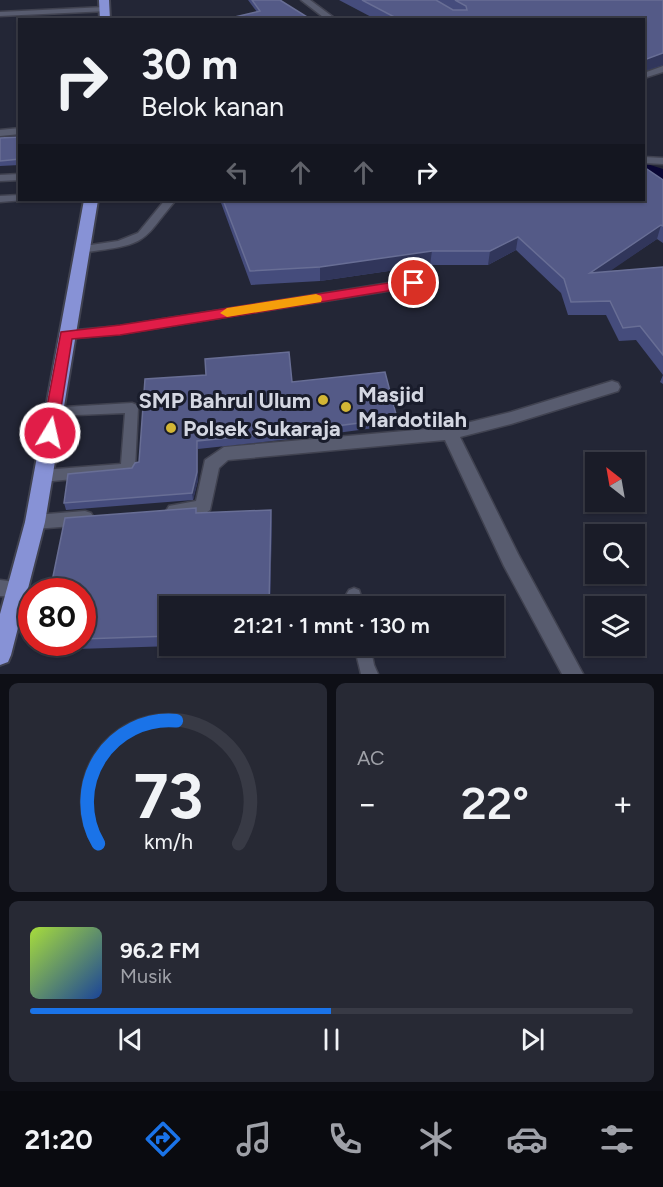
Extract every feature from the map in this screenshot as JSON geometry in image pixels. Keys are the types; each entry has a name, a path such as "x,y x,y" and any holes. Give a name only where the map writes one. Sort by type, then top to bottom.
{"highway":[{"path":"0,655 8,589 35,522 91,201"}],"street":[{"path":"154,513 198,509 204,505 211,465 224,454 450,433 511,418 612,387"},
{"path":"450,433 511,560 573,674"},
{"path":"35,522 106,516"}],"lane":[{"path":"305,0 330,18"},
{"path":"0,14 105,9"},
{"path":"645,76 663,69"},
{"path":"0,133 18,131"},
{"path":"645,160 663,161"},
{"path":"0,178 18,177"},
{"path":"0,199 18,198"},
{"path":"84,249 124,243 138,238 148,231 162,207 170,201"},
{"path":"66,335 120,330 414,283"},
{"path":"43,476 128,469 132,408 53,411"},
{"path":"364,656 366,668 370,674"}],"building":[{"path":"252,0 280,0 309,18 235,17 260,11"},
{"path":"362,0 436,0 453,10 467,10 466,6 455,0 663,0 663,53 645,60 645,18 396,18"},
{"path":"18,137 18,159 0,161 0,138"},
{"path":"645,168 663,180 663,226 661,225 590,273 663,267 663,355 640,326 623,328 610,301 571,302 564,279 518,237 490,251 432,251 320,267 250,271 223,201 645,201"},
{"path":"289,352 292,382 385,372 397,418 197,441 197,472 192,493 64,503 68,474 132,468 135,463 139,462 145,379 206,375 205,359"},
{"path":"196,508 196,513 271,510 269,596 159,596 159,636 96,639 96,578 53,578 65,518"}],"waterway":[{"path":"645,169 663,176"}],"slow traffic":[{"path":"227,313 316,299"}],"place":[{"name":"SMP Bahrul Ulum","path":"323,400"},
{"name":"Masjid Mardotilah","path":"346,407"},
{"name":"Polsek Sukaraja","path":"171,428"}],"route":[{"path":"50,433 66,335 120,330 414,283"}]}
